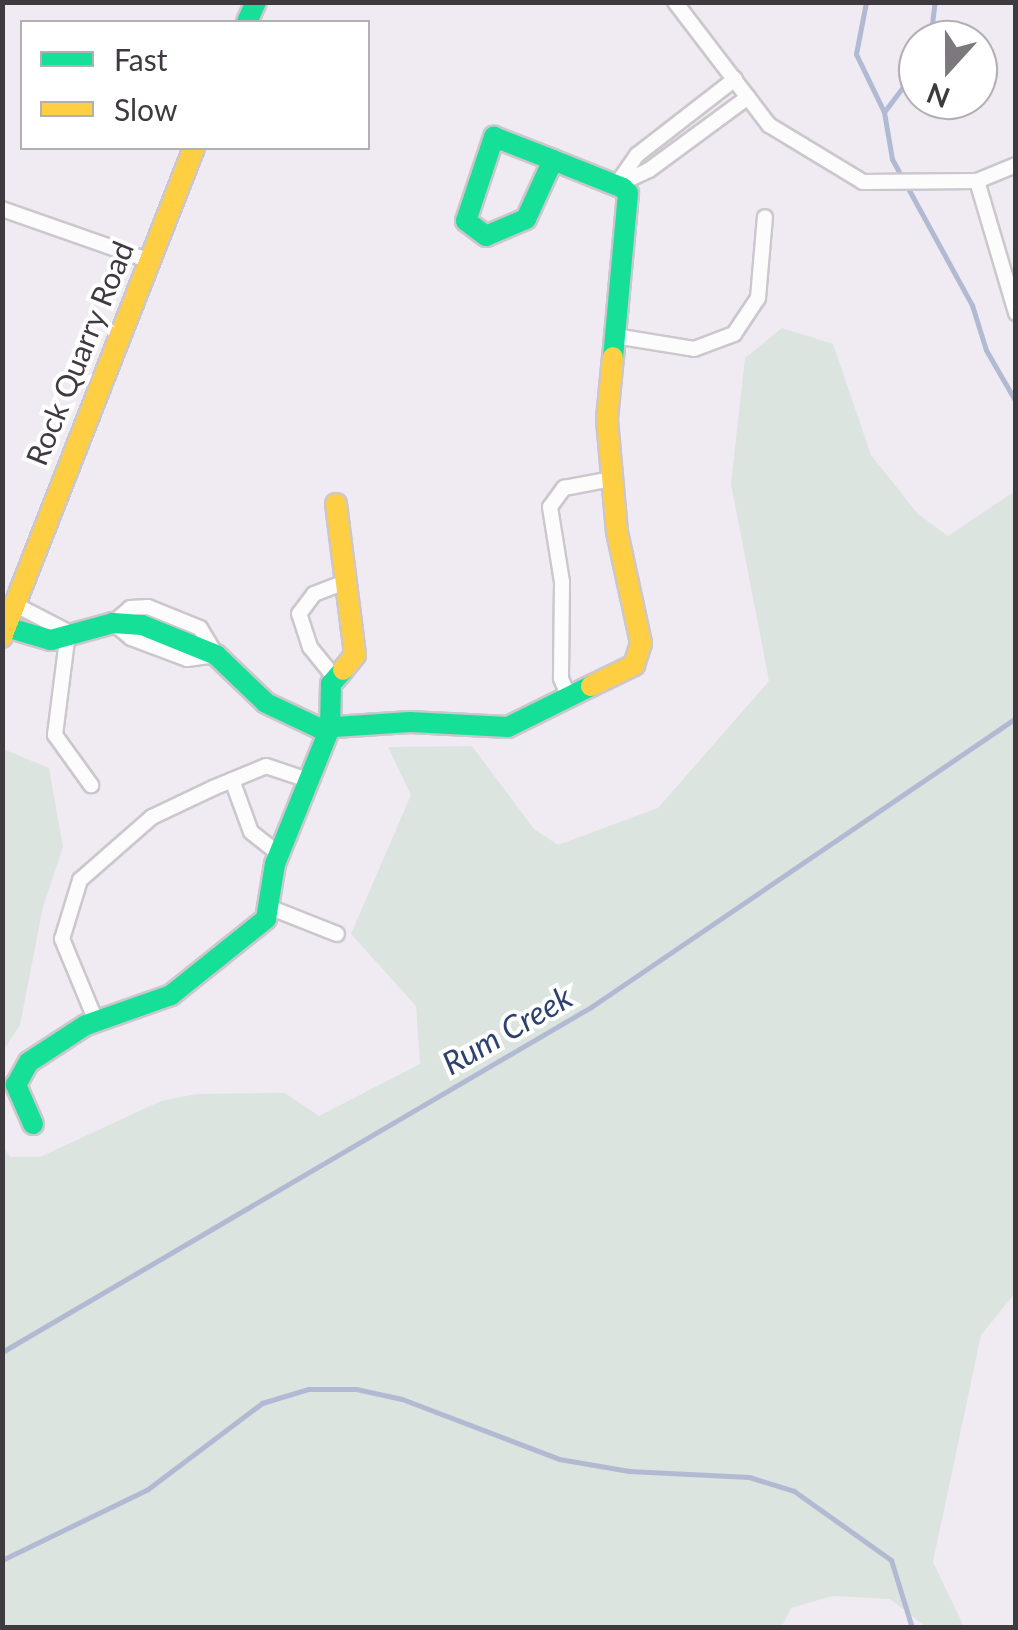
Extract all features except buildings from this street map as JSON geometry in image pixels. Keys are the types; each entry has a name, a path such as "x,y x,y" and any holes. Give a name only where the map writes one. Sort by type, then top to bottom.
{"street":[{"path":"675,2 748,97 796,146 863,182 976,181 1016,165"},
{"path":"616,185 636,154 735,79"},
{"path":"616,185 648,170 748,97"},
{"path":"4,632 51,640 68,632 113,623 142,625 216,655 266,703 312,726 330,728 410,722 508,727 629,669 641,655 610,480 608,388 630,204 616,185 553,160 494,137 466,209 472,231 486,236 526,219 553,160"},
{"name":"Rock Quarry Road","path":"4,632 193,150"},
{"path":"976,181 1016,313"},
{"path":"2,209 148,260"},
{"path":"615,336 694,350 734,334 758,298 766,217"},
{"path":"569,698 562,678 562,582 550,507 564,488 610,480"},
{"path":"33,1124 16,1090 18,1074 44,1049 96,1021 172,996 258,928 270,907 280,854 330,728 335,678 355,656 336,504"},
{"path":"335,678 298,620 314,594 346,582"},
{"path":"14,604 68,632"},
{"path":"68,632 55,735 91,785"},
{"path":"96,1021 62,939 75,887 152,817 232,780 272,766 311,780"},
{"path":"232,780 250,832 280,854"},
{"path":"270,907 337,934"}],"shaded area":[{"path":"782,328 833,344 871,455 918,514 948,536 1015,491 1016,1292 981,1335 933,1562 964,1627 926,1627 890,1599 832,1596 791,1608 781,1628 3,1627 3,1148 11,1157 40,1157 161,1101 197,1094 285,1093 319,1116 420,1064 416,1006 351,934 411,795 388,747 472,746 534,829 558,845 658,808 769,681 731,484 745,358"},
{"path":"3,749 49,768 63,847 43,907 20,1025 3,1051"}],"waterway":[{"path":"866,2 856,54 884,112 892,159 972,305 986,350 1016,402"},
{"path":"933,20 935,2"},
{"path":"884,112 898,93"},
{"name":"Rum Creek","path":"2,1352 591,1007 1016,718"},
{"path":"2,1560 148,1489 262,1403 308,1389 356,1389 402,1399 559,1459 629,1471 749,1477 794,1491 891,1560 912,1628"}],"traffic: fast":[{"path":"248,20 256,2"},
{"path":"553,160 526,219 486,236 466,221 494,137 553,160 623,188 628,193 613,357"},
{"path":"6,627 51,640 113,623 142,625 216,655 266,703 319,728 410,722 508,727 591,686"},
{"path":"33,1124 16,1085 29,1062 86,1025 171,995 266,919 275,864 330,728 331,684 343,670"}],"traffic: slow":[{"path":"2,637 193,150"},
{"path":"591,686 634,665 641,643 617,532 607,419 613,357"},
{"path":"336,504 355,655 343,670"}]}
